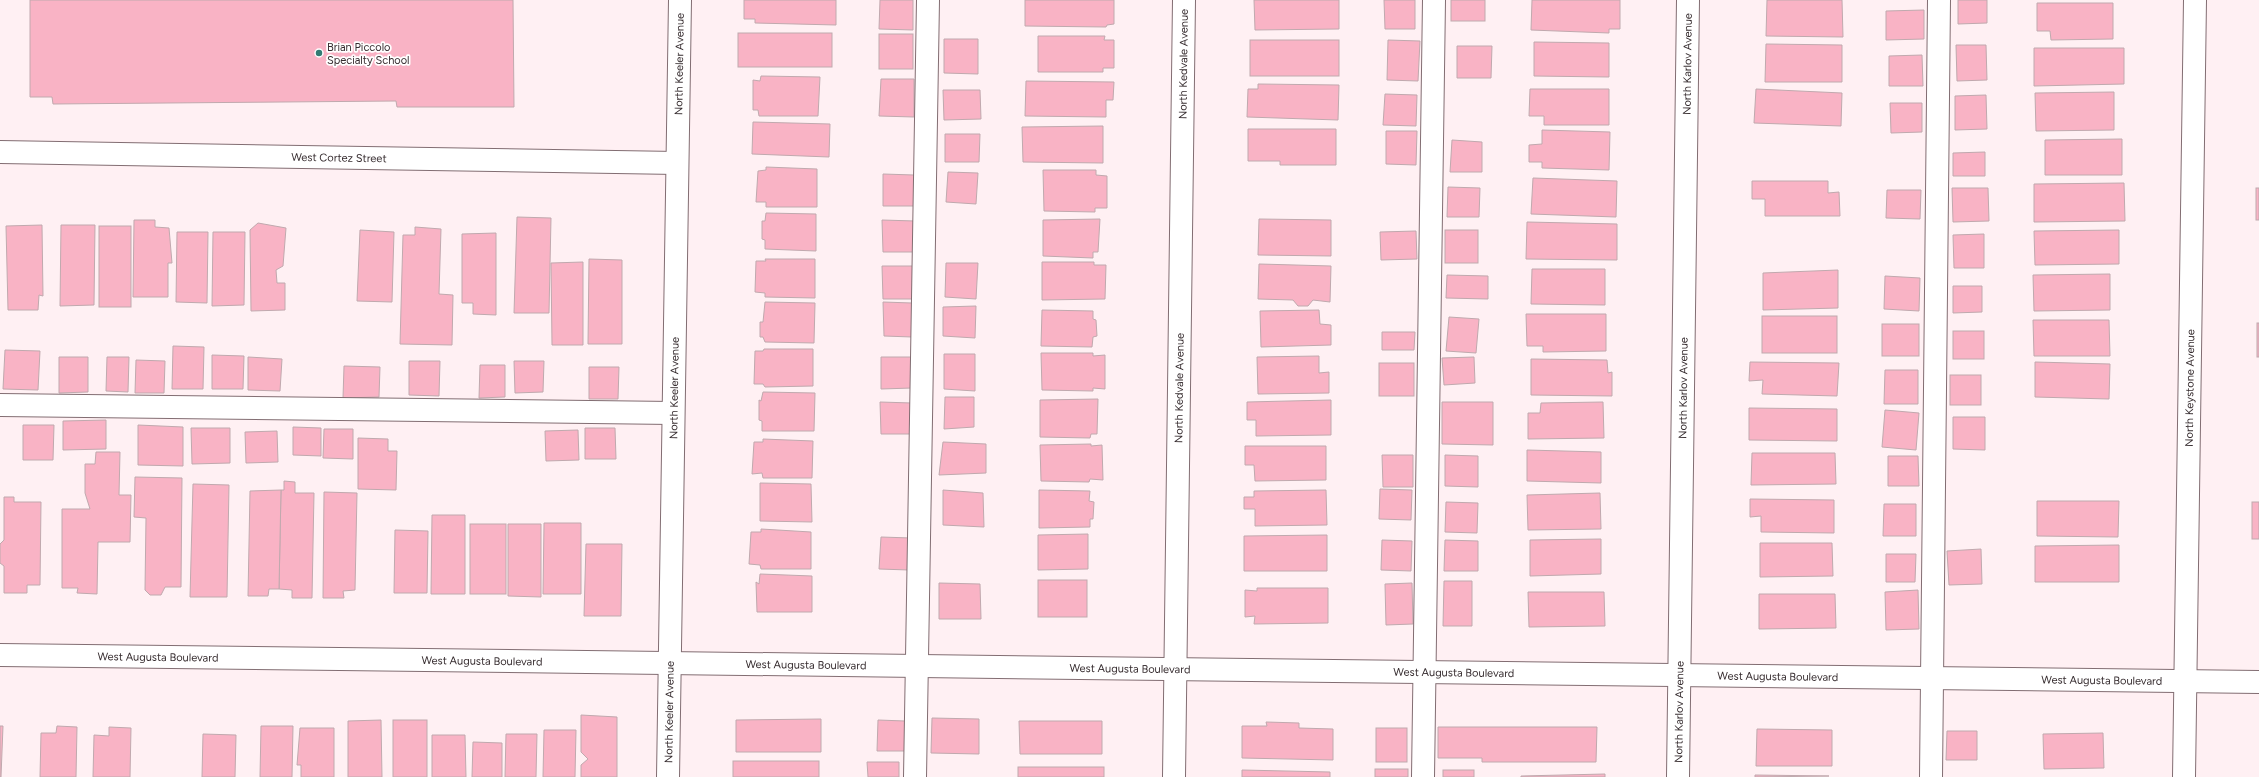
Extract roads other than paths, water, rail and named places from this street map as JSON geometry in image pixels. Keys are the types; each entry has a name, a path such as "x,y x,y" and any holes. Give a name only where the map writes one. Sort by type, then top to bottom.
{"street":[{"name":"North Keeler Avenue","path":"668,777 680,0"},
{"path":"915,777 928,0"},
{"name":"North Kedvale Avenue","path":"1174,777 1184,0"},
{"path":"1423,777 1434,0"},
{"name":"North Karlov Avenue","path":"1678,777 1688,0"},
{"path":"1931,777 1939,0"},
{"name":"North Keystone Avenue","path":"2184,777 2195,0"},
{"name":"West Cortez Street","path":"0,152 678,163"},
{"path":"0,405 673,413"},
{"name":"West Augusta Boulevard","path":"0,655 2259,682"}],"place":[{"name":"Brian Piccolo Specialty School","path":"319,53"}]}
